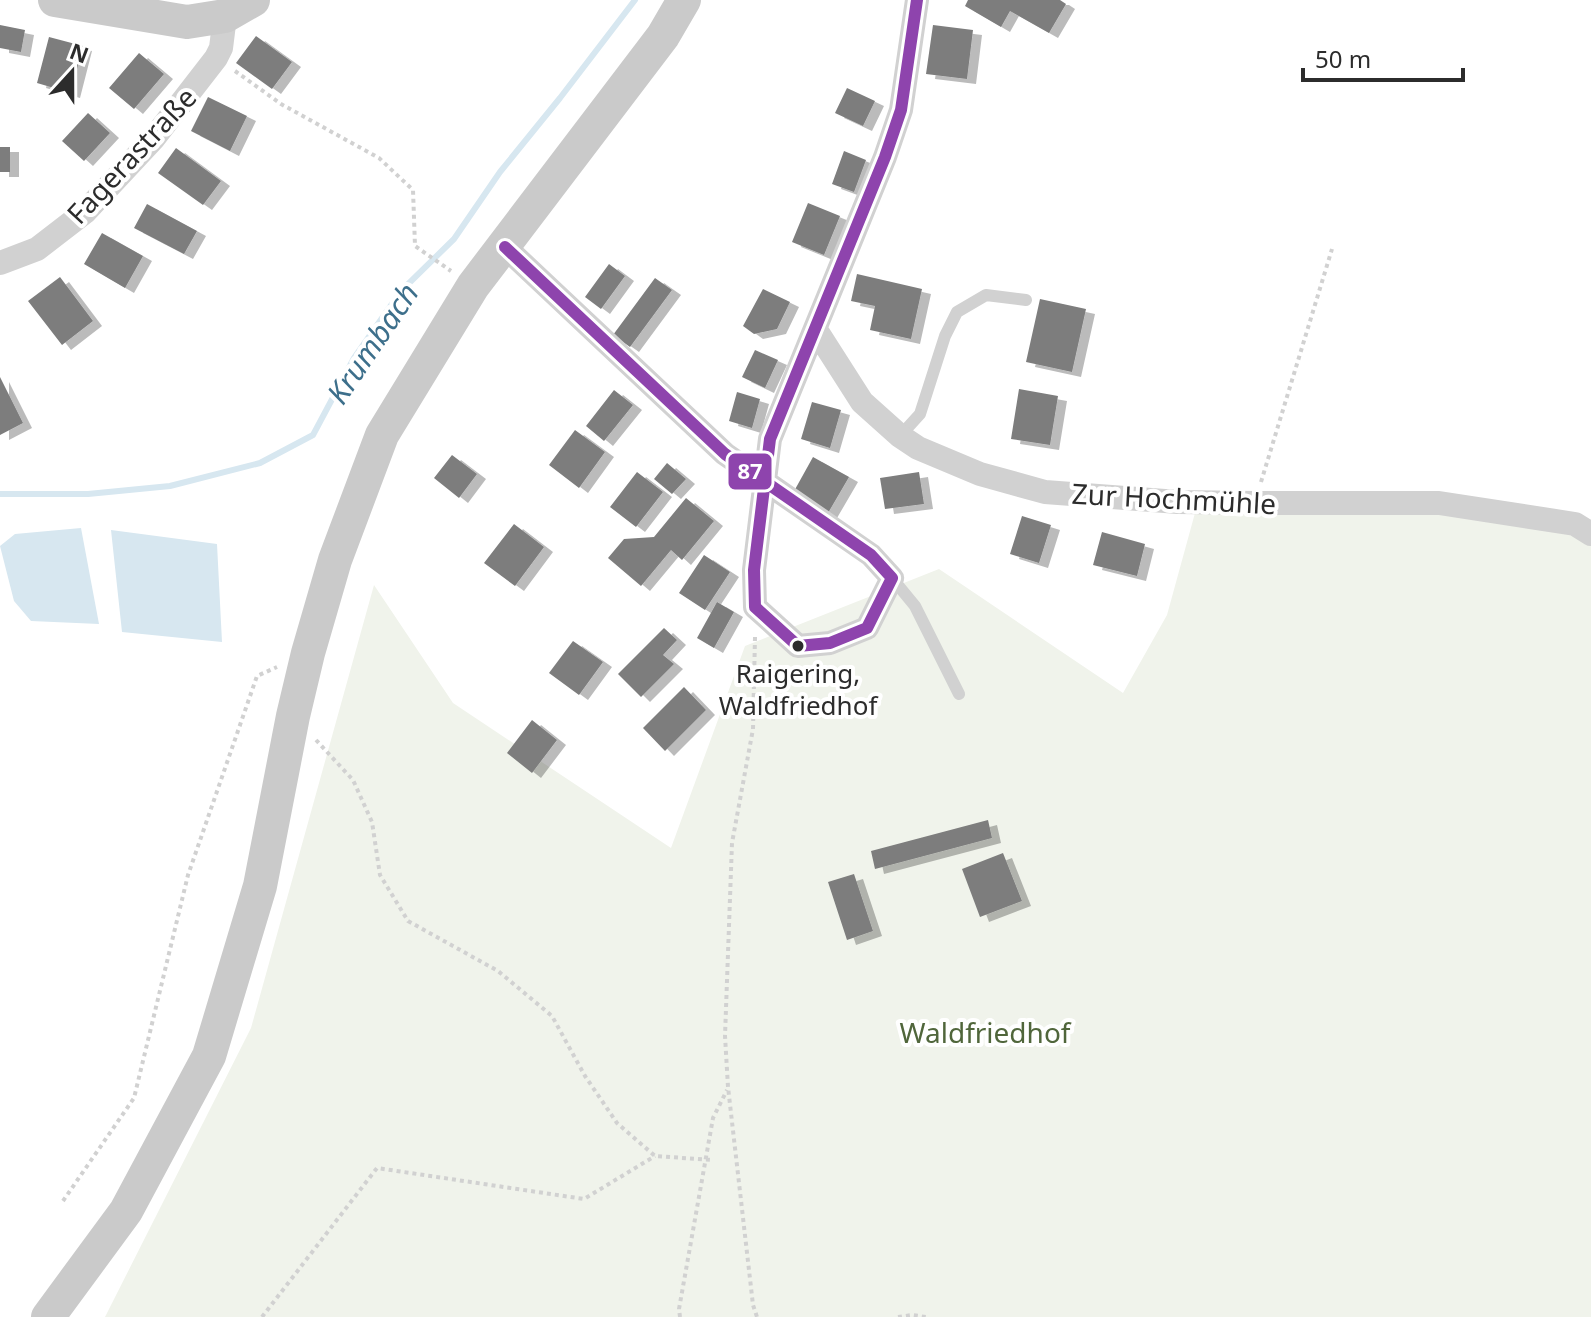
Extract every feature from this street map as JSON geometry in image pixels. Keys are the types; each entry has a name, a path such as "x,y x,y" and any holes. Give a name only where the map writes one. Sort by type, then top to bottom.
{"main road":[{"path":"55,0 187,22 239,8"},
{"path":"48,1317 126,1211 209,1056 260,886 308,653 335,560 382,435 473,286 663,36 684,0"}],"street":[{"path":"505,247 725,454 765,482 871,555 892,578 867,628 830,643 798,646 755,607 754,570 765,482 770,439 885,157 901,110 917,0"},
{"name":"Fagerastraße","path":"0,263 37,249 85,212 154,138 216,58 239,8"},
{"name":"Zur Hochmühle","path":"816,330 862,402 900,436 918,448 980,474 1045,492 1178,502 1439,503 1575,524 1591,534"}],"lane":[{"path":"900,436 920,414 945,336 957,312 986,295 1026,300"},
{"path":"892,578 915,606 959,694"}],"path":[{"path":"216,58 281,104 379,158 413,190 415,246 445,268"},
{"path":"1255,503 1332,249"},
{"path":"755,607 753,729 732,843 725,1036 728,1087 753,1305 757,1317"},
{"path":"63,1201 134,1098 188,875 257,676 308,653"},
{"path":"293,716 353,780 372,822 380,875 408,921 498,971 552,1016 585,1076 617,1123 655,1156"},
{"path":"680,1317 679,1309 709,1160 713,1118 728,1087"},
{"path":"262,1317 377,1168 584,1199 655,1156 709,1160"},
{"path":"898,1317 926,1317"}],"green space":[{"name":"Waldfriedhof","path":"1439,503 1591,534 1591,1317 105,1317 251,1028 374,585 453,703 671,848 745,646 939,569 1123,693 1167,615 1195,513"}],"shaded area":[{"path":"81,528 99,624 31,621 14,601 0,546 15,534"},
{"path":"111,530 217,544 222,642 122,632"}],"building":[{"path":"968,0 1060,0 1066,4 1049,33 1010,11 1001,27 965,6"},
{"path":"0,25 25,30 21,52 0,48"},
{"path":"933,25 973,30 967,79 926,74"},
{"path":"256,36 292,62 272,89 236,63"},
{"path":"49,37 83,46 71,93 37,83"},
{"path":"139,53 164,74 134,109 109,88"},
{"path":"847,88 875,101 863,126 835,113"},
{"path":"208,97 247,116 230,151 191,131"},
{"path":"88,113 110,133 84,161 62,141"},
{"path":"0,147 10,147 10,172 0,172"},
{"path":"176,148 221,181 203,205 158,173"},
{"path":"844,151 866,160 854,192 832,184"},
{"path":"808,203 840,216 824,255 792,242"},
{"path":"147,204 197,231 184,254 134,228"},
{"path":"102,233 143,256 125,288 84,264"},
{"path":"609,264 625,276 601,309 585,297"},
{"path":"857,274 922,289 911,339 870,330 875,306 851,301"},
{"path":"60,277 93,321 62,345 28,301"},
{"path":"655,278 672,290 630,347 613,335"},
{"path":"763,289 790,302 777,329 754,334 743,326"},
{"path":"1040,299 1086,309 1072,372 1026,362"},
{"path":"755,350 778,360 765,388 742,377"},
{"path":"0,377 23,423 0,435"},
{"path":"1019,389 1058,396 1050,445 1011,439"},
{"path":"614,390 633,405 604,441 586,426"},
{"path":"737,392 760,399 752,428 729,421"},
{"path":"812,402 841,410 830,448 801,439"},
{"path":"575,430 605,452 579,488 549,465"},
{"path":"452,455 477,474 459,498 434,478"},
{"path":"813,457 849,477 828,513 793,493"},
{"path":"667,463 686,479 672,494 654,479"},
{"path":"637,472 663,492 636,527 610,507"},
{"path":"919,472 924,504 885,509 880,478"},
{"path":"686,498 714,521 682,560 671,550 641,586 608,558 624,539 654,537"},
{"path":"1022,516 1051,525 1039,563 1010,554"},
{"path":"514,524 544,547 515,586 484,563"},
{"path":"1102,532 1145,544 1137,576 1093,565"},
{"path":"704,555 730,572 705,610 679,593"},
{"path":"717,602 734,612 714,648 697,638"},
{"path":"664,628 677,640 663,655 674,664 641,697 618,674"},
{"path":"573,641 603,662 579,695 549,673"},
{"path":"684,687 706,710 665,751 643,728"},
{"path":"532,720 557,740 532,773 507,753"},
{"path":"988,820 992,838 875,869 871,851"},
{"path":"1003,853 1022,901 980,917 962,869"},
{"path":"854,874 873,931 847,940 828,882"}],"waterway":[{"name":"Krumbach","path":"0,494 88,494 170,486 260,463 313,435 354,358 401,291 454,239 500,172 635,0"}],"transit line":[{"name":"87","path":"505,247 725,454 871,555 892,578 867,628 830,643 798,646 755,607 754,570 770,439 885,157 901,110 917,0"}],"place":[{"name":"Raigering, Waldfriedhof","path":"798,646"}]}
